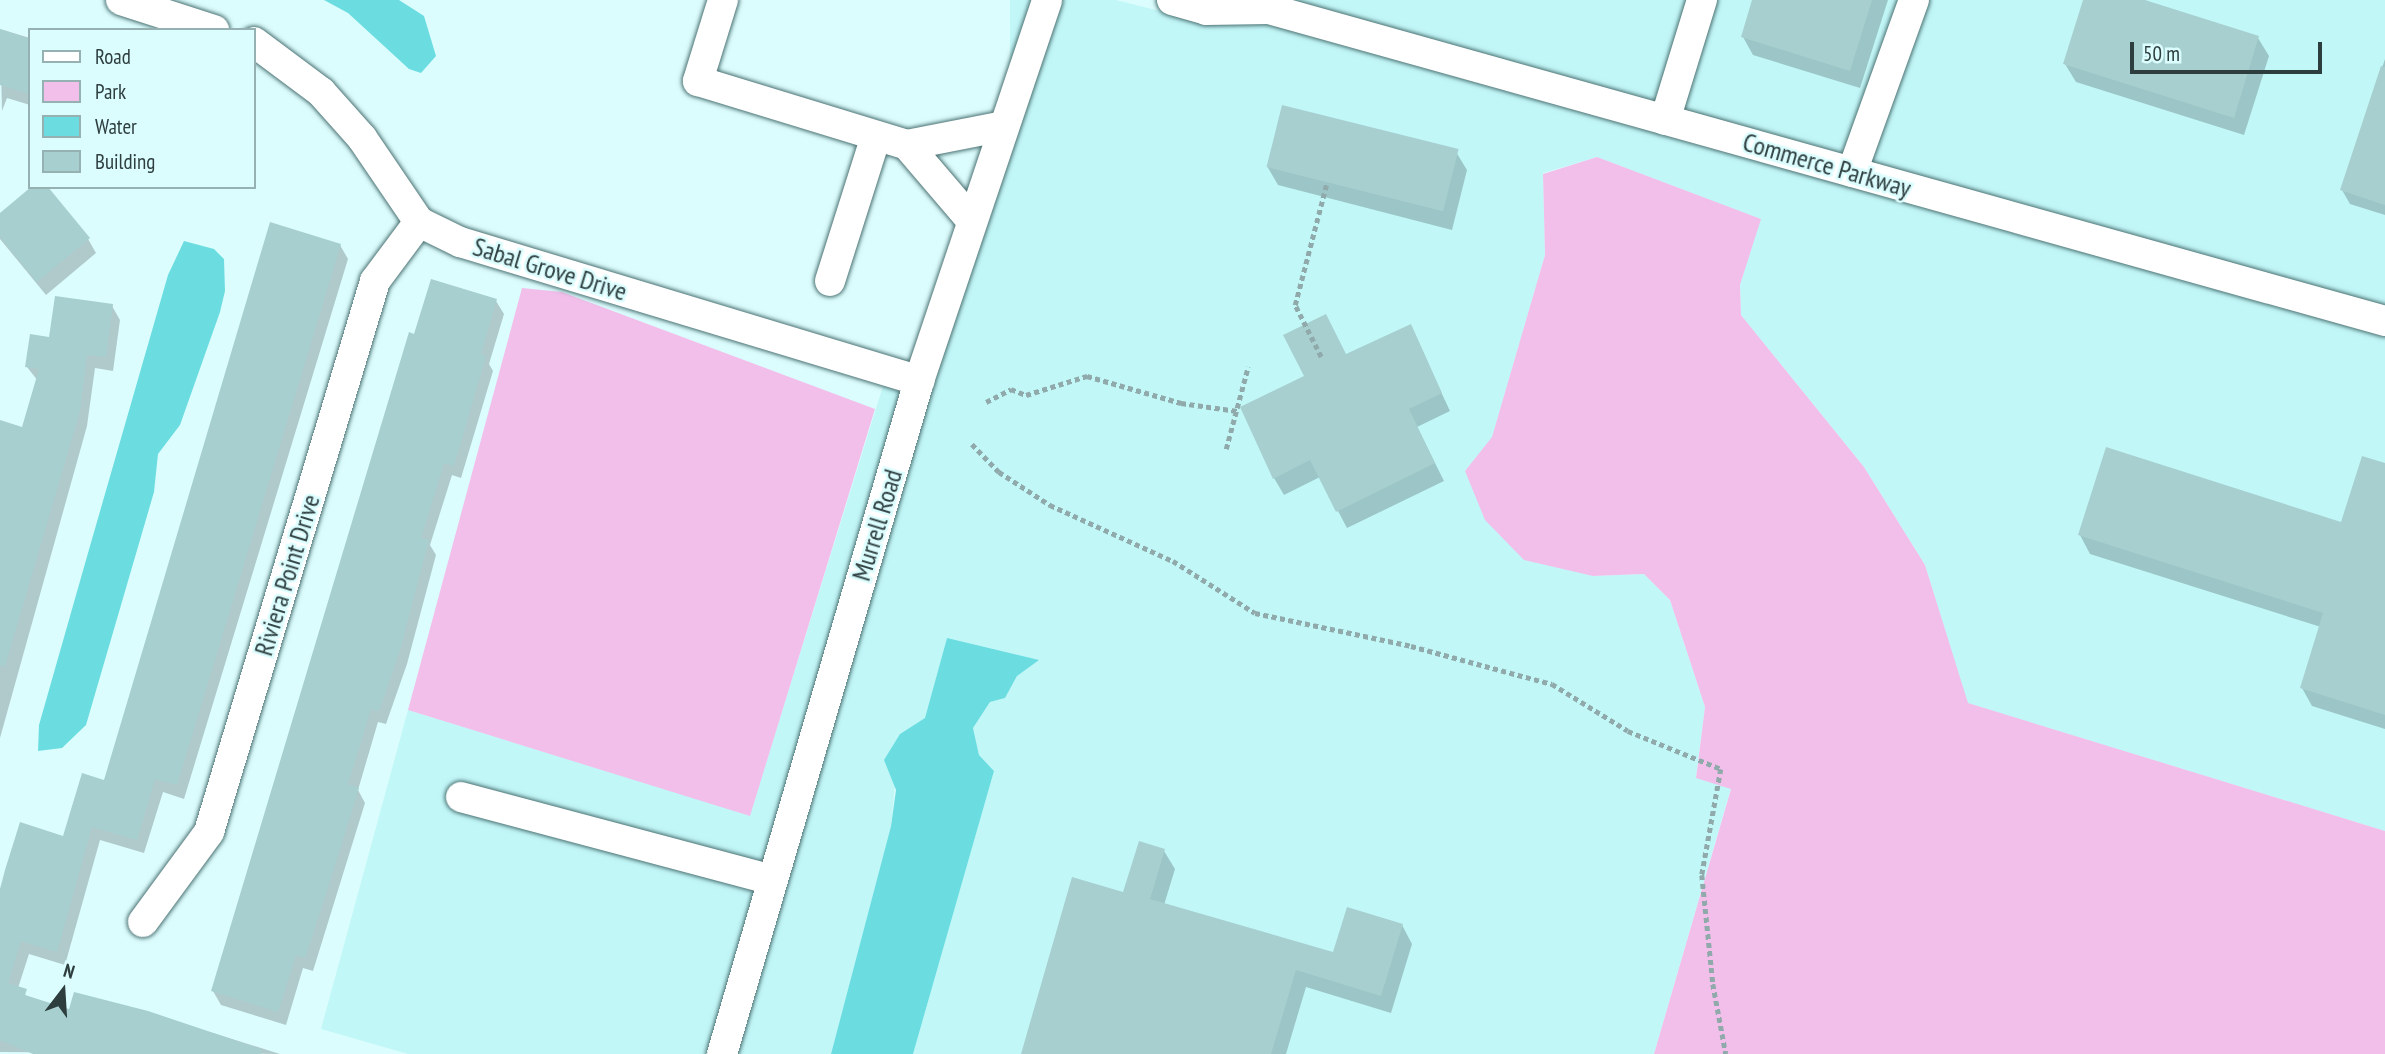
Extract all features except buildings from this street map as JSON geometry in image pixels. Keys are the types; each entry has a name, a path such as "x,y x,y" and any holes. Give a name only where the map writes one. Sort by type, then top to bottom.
{"street":[{"path":"121,0 208,28"},
{"path":"723,0 698,81 907,145 1004,125"},
{"name":"Murrell Road","path":"722,1054 919,381 1047,0"},
{"name":"Commerce Parkway","path":"1172,0 1206,10 1261,5 2385,321"},
{"path":"1665,120 1702,0"},
{"path":"1852,172 1914,0"},
{"name":"Sabal Grove Drive","path":"256,44 321,92 362,138 419,222 460,242 919,381"},
{"path":"830,281 876,136"},
{"path":"907,145 972,221"},
{"name":"Riviera Point Drive","path":"143,922 209,832 375,281 419,222"},
{"path":"461,797 772,880"}],"path":[{"path":"1321,357 1295,305 1326,182"},
{"path":"1226,449 1248,367"},
{"path":"986,402 1011,389 1026,395 1087,376 1181,403 1237,411"},
{"path":"972,444 999,471 1050,505 1173,561 1255,613 1411,646 1552,684 1628,730 1721,769 1702,875 1703,909 1726,1054"}],"shaded area":[{"path":"1010,0 1033,0 1033,377 1010,377"},
{"path":"1061,0 1116,0 1208,23 1265,24 2385,337 2385,831 1967,703 1925,565 1864,467 1741,315 1740,285 1760,219 1597,157 1543,173 1545,255 1492,438 1465,471 1593,576 1644,574 1670,600 1705,707 1696,777 1731,788 1654,1054 913,1054 994,771 979,755 973,728 990,702 1005,698 1017,676 947,638 925,719 900,734 891,826 831,1054 736,1054 932,385"},
{"path":"1290,0 2385,0 2385,306"},
{"path":"883,386 903,392 708,1054 408,1054 321,1029 408,710 750,815"}],"green space":[{"path":"1597,157 1761,219 1740,285 1741,315 1864,467 1925,565 1968,703 2385,831 2385,1054 1654,1054 1731,789 1696,778 1705,707 1670,600 1644,574 1593,576 1524,560 1485,520 1465,471 1492,437 1545,255 1543,174"},
{"path":"522,288 562,292 875,409 750,816 408,710"}],"water":[{"path":"324,0 399,0 424,16 436,56 421,73 409,69 348,13"},
{"path":"184,241 214,249 224,259 225,291 220,312 180,425 158,454 154,492 86,725 62,748 38,751 39,725 88,553 168,275"},
{"path":"947,638 1039,660 1017,676 1005,698 990,702 973,728 979,755 994,771 913,1054 831,1054 891,826 896,790 884,760 900,734 925,718"}]}
